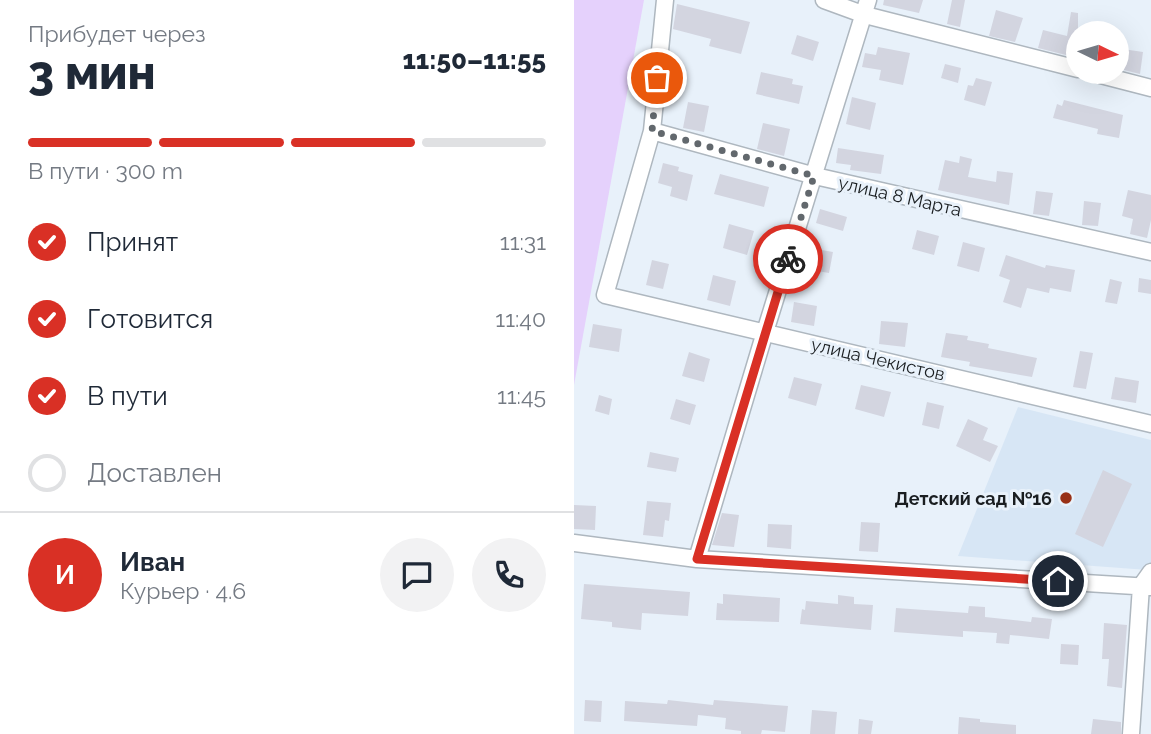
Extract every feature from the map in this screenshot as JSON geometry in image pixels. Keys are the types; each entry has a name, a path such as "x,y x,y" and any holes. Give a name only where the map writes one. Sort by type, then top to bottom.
{"street":[{"path":"652,131 665,0"},
{"path":"824,0 867,7 1066,65"},
{"path":"697,559 867,7"},
{"path":"1129,82 1151,88"},
{"name":"улица 8 Марта","path":"652,131 814,176 1151,252"},
{"name":"улица Чекистов","path":"652,131 604,295 1151,424"},
{"path":"574,543 697,559 1146,587"},
{"path":"1131,734 1146,587 1151,572"}],"shaded area":[{"path":"574,0 644,0 574,385"},
{"name":"Детский сад №16","path":"1018,407 1151,440 1151,564 1148,570 958,556"}],"building":[{"path":"884,0 923,0 919,13 883,5"},
{"path":"952,0 965,0 960,27 947,24"},
{"path":"677,4 750,22 741,54 709,46 711,39 673,29"},
{"path":"996,10 1023,18 1015,42 989,36"},
{"path":"1071,12 1078,13 1078,21 1070,21"},
{"path":"1043,30 1066,36 1066,55 1038,48"},
{"path":"797,35 819,42 813,61 791,54"},
{"path":"878,47 910,53 903,85 879,80 881,70 862,67 865,53 876,55"},
{"path":"1129,50 1143,52 1140,74 1129,71"},
{"path":"945,64 961,68 958,83 941,78"},
{"path":"761,72 793,79 792,84 803,86 799,104 756,94"},
{"path":"976,78 992,82 985,106 964,100 968,85 973,86"},
{"path":"852,97 876,103 870,130 846,124"},
{"path":"1064,100 1123,115 1119,138 1097,134 1098,129 1053,118 1057,104 1062,106"},
{"path":"688,102 709,106 704,132 683,128"},
{"path":"763,123 790,129 784,156 757,149"},
{"path":"838,148 884,155 881,174 850,170 851,165 836,163"},
{"path":"960,156 972,159 968,177 996,182 997,171 1013,173 1009,205 938,190 945,160 959,163"},
{"path":"663,163 679,167 678,171 693,175 687,201 670,196 672,187 658,183"},
{"path":"720,174 769,187 764,207 714,194"},
{"path":"1128,190 1151,195 1151,220 1147,238 1130,234 1133,219 1122,216"},
{"path":"1036,191 1053,193 1049,216 1033,214"},
{"path":"1084,201 1101,203 1098,226 1082,225"},
{"path":"820,209 847,217 843,231 816,223"},
{"path":"729,224 754,231 747,255 723,248"},
{"path":"917,230 939,236 934,255 912,249"},
{"path":"963,242 985,248 979,272 957,266"},
{"path":"810,248 833,252 829,273 806,269"},
{"path":"1006,255 1045,268 1046,265 1075,270 1071,292 1050,288 1049,293 1027,288 1021,308 1003,302 1010,280 999,276"},
{"path":"652,260 669,264 663,289 646,285"},
{"path":"713,275 736,281 730,306 707,300"},
{"path":"1139,278 1151,280 1151,294 1138,292"},
{"path":"1110,279 1122,282 1117,304 1105,302"},
{"path":"794,302 817,306 814,326 791,322"},
{"path":"881,321 908,323 905,347 879,344"},
{"path":"593,324 622,329 619,352 589,347"},
{"path":"946,333 968,336 967,340 989,344 988,348 1037,358 1032,377 969,366 970,362 941,357"},
{"path":"1080,351 1093,353 1086,389 1073,387"},
{"path":"689,352 710,359 704,382 682,376"},
{"path":"794,377 822,384 816,406 788,398"},
{"path":"1115,377 1139,381 1136,403 1111,399"},
{"path":"861,385 891,392 884,417 855,409"},
{"path":"599,395 612,399 609,415 595,411"},
{"path":"676,399 696,405 690,425 670,419"},
{"path":"927,402 944,406 939,429 922,425"},
{"path":"968,419 988,428 983,440 998,446 990,462 956,446"},
{"path":"650,452 679,458 676,472 647,467"},
{"path":"1103,470 1132,484 1103,547 1075,534"},
{"path":"647,501 671,503 669,521 665,520 663,537 643,535"},
{"path":"574,505 596,506 595,530 574,529"},
{"path":"722,513 739,515 734,547 712,545"},
{"path":"861,522 880,523 878,552 859,551"},
{"path":"768,524 792,525 791,549 767,547"},
{"path":"584,584 690,592 688,616 642,613 641,630 612,627 612,622 581,619"},
{"path":"723,594 780,598 779,622 716,620 717,603 723,604"},
{"path":"838,595 854,597 854,604 873,605 871,630 800,624 806,601 838,604"},
{"path":"969,606 985,607 985,617 1031,622 1032,617 1052,619 1049,639 1010,635 1009,644 996,643 997,633 963,631 963,637 894,632 896,608 968,613"},
{"path":"1104,623 1127,625 1122,688 1107,686 1109,659 1102,659"},
{"path":"1061,644 1079,645 1078,665 1060,664"},
{"path":"585,700 602,701 601,722 584,721"},
{"path":"668,700 713,705 714,700 788,706 785,732 762,730 761,734 741,734 741,731 725,729 726,718 698,715 697,726 624,721 625,701 667,704"},
{"path":"812,710 837,712 835,734 810,734"},
{"path":"959,717 1016,725 1016,734 958,734"},
{"path":"859,719 873,721 871,734 858,734"},
{"path":"1093,719 1121,722 1121,734 1091,734"}],"way so far":[{"path":"657,78 652,131 814,176 788,259"}],"place":[{"name":"Детский сад №16","path":"1066,498"}],"route":[{"path":"788,259 697,559 1058,581"}]}
